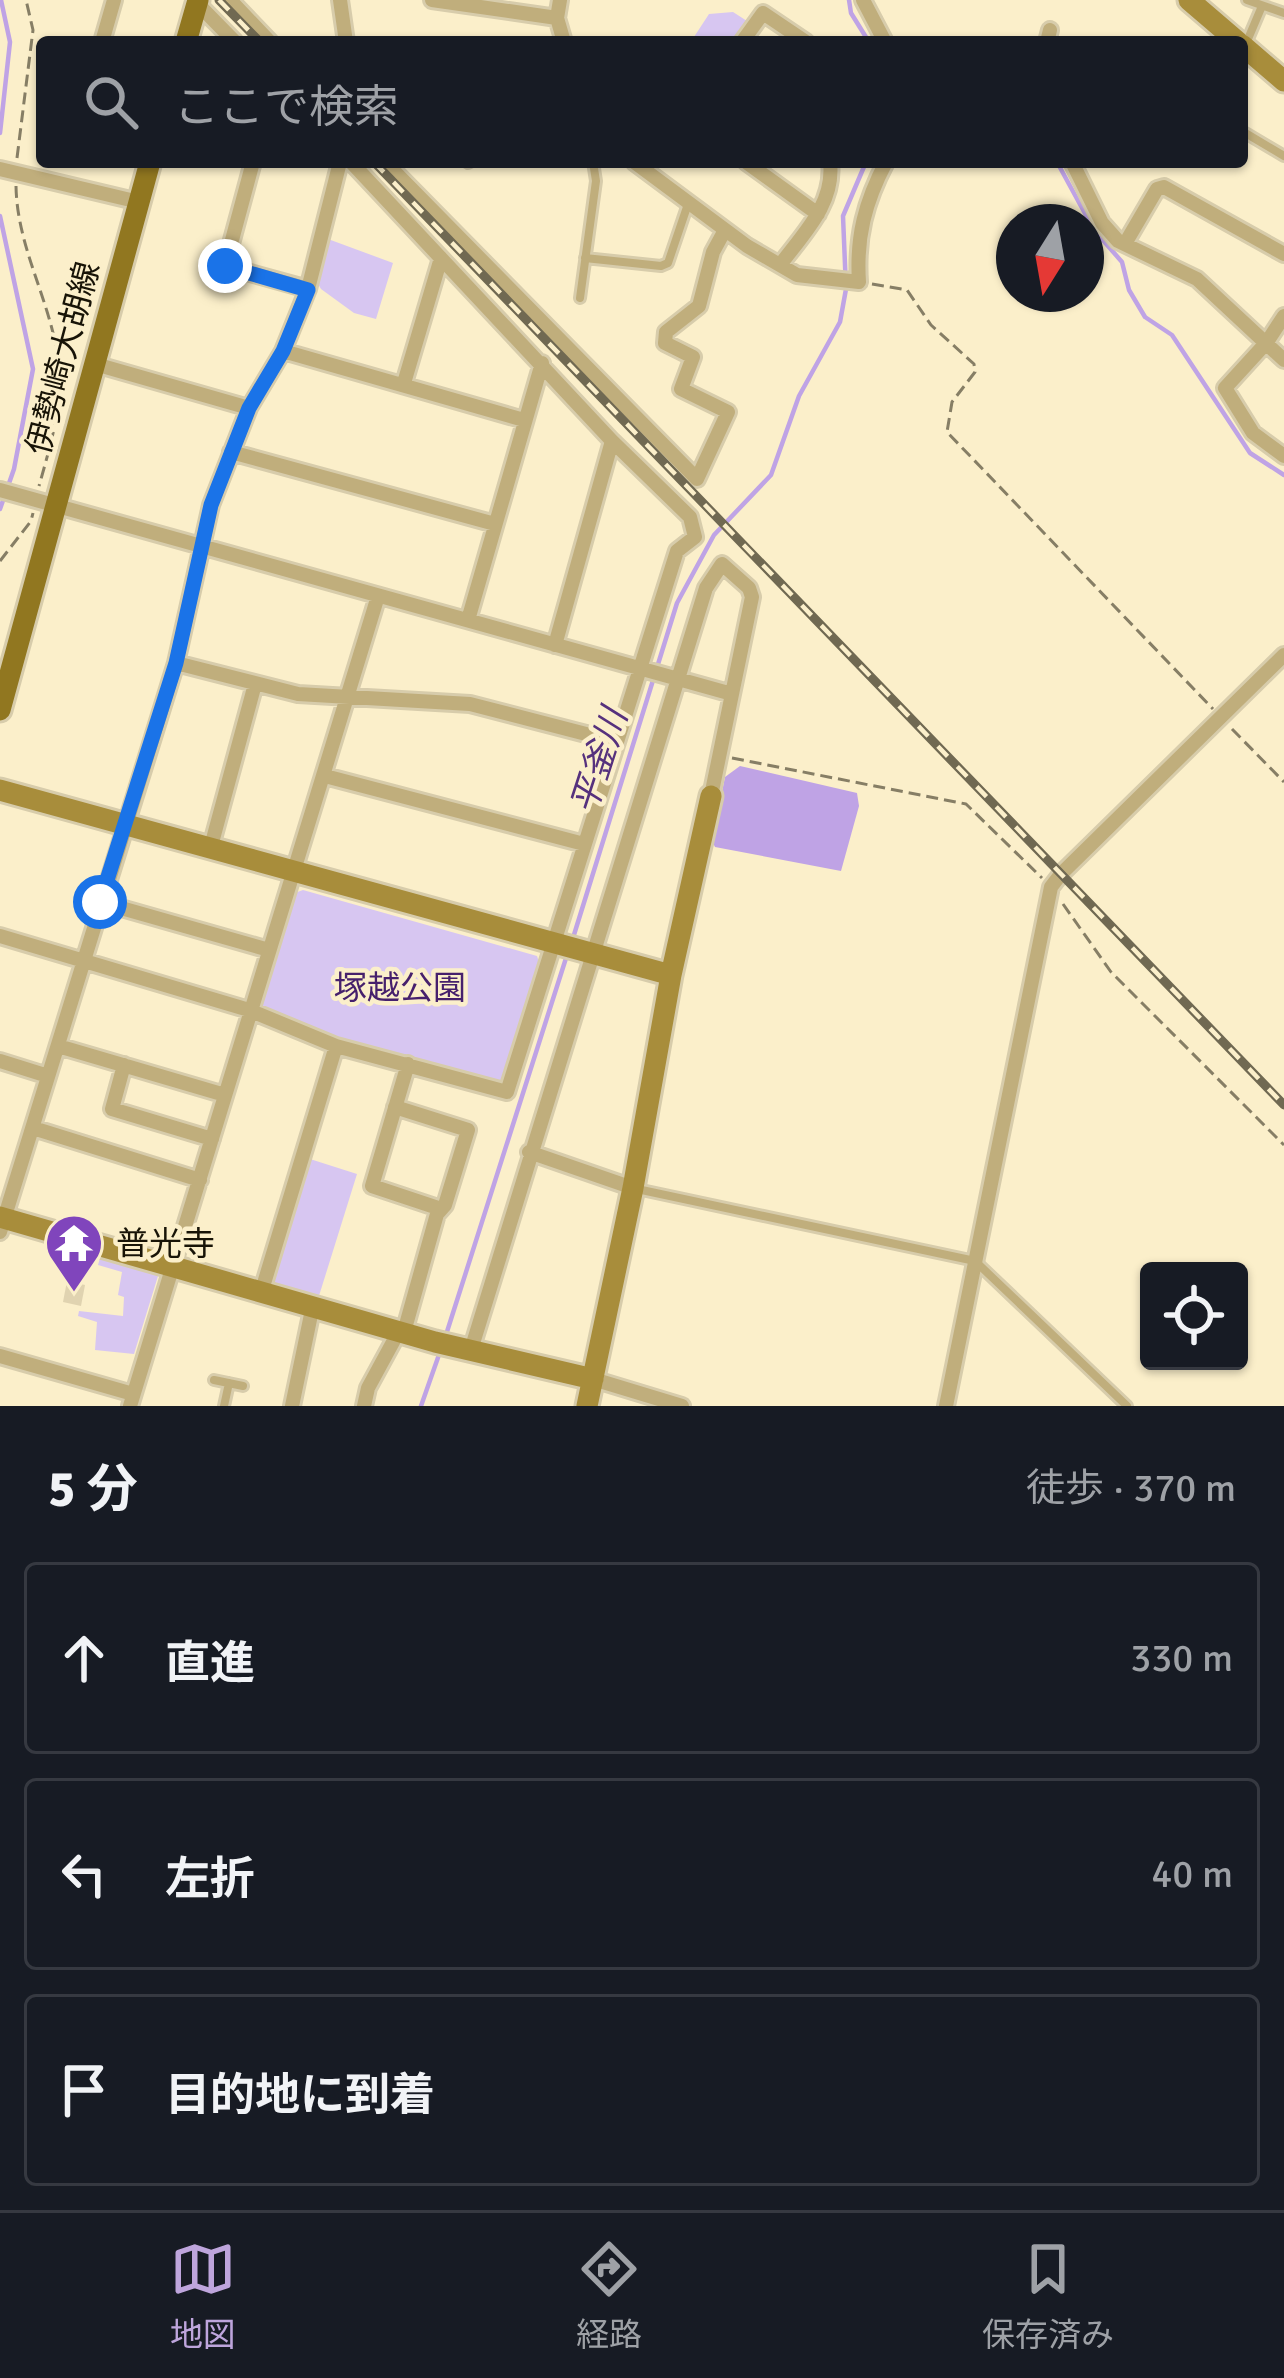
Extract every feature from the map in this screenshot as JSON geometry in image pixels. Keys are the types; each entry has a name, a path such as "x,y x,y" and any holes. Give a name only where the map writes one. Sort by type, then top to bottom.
{"main road":[{"path":"187,36 196,1"},
{"name":"伊勢崎大胡線","path":"0,710 41,500 95,364 148,168"}],"street":[{"path":"104,36 114,0"},
{"path":"230,0 264,36"},
{"path":"340,0 345,36"},
{"path":"432,0 557,18"},
{"path":"560,0 557,18 562,36"},
{"path":"863,0 882,36"},
{"path":"1189,0 1231,36"},
{"path":"196,1 230,36"},
{"path":"746,36 763,13 797,36"},
{"path":"1248,51 1284,81"},
{"path":"62,181 65,168"},
{"path":"252,168 225,266 308,290"},
{"path":"338,168 308,290 283,351 249,408 211,505 176,663 1,1222 682,1406"},
{"path":"0,936 249,1010 336,1046 507,1092 677,551 695,537 690,517 612,441 358,168"},
{"path":"392,168 698,479 728,412 681,388 693,357 665,343 666,332 699,306 713,252 725,230"},
{"path":"652,168 725,230 797,275 851,282 868,196 883,168"},
{"path":"754,168 818,214"},
{"path":"780,265 818,214 832,183 831,168"},
{"path":"1075,168 1102,223 1118,241 1197,279 1284,360"},
{"path":"9,171 139,202"},
{"path":"1126,242 1157,189 1165,187 1284,254"},
{"path":"404,383 441,259"},
{"path":"1284,316 1267,343 1225,388 1253,434 1284,456"},
{"path":"283,351 524,420"},
{"path":"468,620 542,363"},
{"path":"95,364 249,408"},
{"path":"555,644 612,441"},
{"path":"231,452 495,524"},
{"path":"0,490 732,694"},
{"path":"455,1346 529,1153 588,951 708,580 719,566 725,566 749,588 752,597 671,975 587,1406"},
{"path":"0,1356 131,1400 378,596"},
{"path":"946,1406 1052,887 1284,655"},
{"path":"176,663 298,694 470,704 617,742"},
{"path":"210,850 255,684"},
{"path":"325,776 584,844"},
{"path":"0,790 671,975"},
{"path":"100,902 269,950"},
{"path":"58,1046 225,1095"},
{"path":"262,1290 336,1046"},
{"path":"0,1061 48,1076"},
{"path":"408,1064 372,1186 441,1209"},
{"path":"124,1065 112,1109 212,1138"},
{"path":"364,1406 368,1388 401,1331 468,1130 395,1107"},
{"path":"33,1128 200,1180"},
{"path":"529,1153 633,1188"},
{"path":"292,1406 313,1305"}],"lane":[{"path":"1247,0 1284,13"},
{"path":"1246,36 1262,6"},
{"path":"1248,135 1284,156"},
{"path":"580,298 594,168"},
{"path":"585,258 668,263 688,202"},
{"path":"633,1188 975,1261 1127,1406"},
{"path":"214,1380 243,1386"},
{"path":"224,1406 229,1383"}],"path":[{"path":"0,561 41,500 53,435 58,366 48,316 22,242 9,171 33,30 26,0"},
{"path":"851,282 907,290 931,325 974,364 975,372 952,402 947,432 1284,782"},
{"path":"720,755 966,804 1052,887 1112,972 1284,1145"}],"green space":[{"path":"733,12 747,21 736,36 695,36 709,14"},
{"path":"328,239 393,263 376,319 354,313 318,284"},
{"name":"塚越公園","path":"303,890 537,956 503,1080 499,1084 341,1039 263,1010 260,1003 292,894"},
{"path":"310,1159 357,1174 318,1299 273,1283"},
{"path":"101,1254 156,1271 158,1276 134,1354 95,1350 97,1322 78,1316 79,1311 123,1316 124,1297 118,1295 122,1272 98,1265"}],"shaded area":[{"path":"740,766 857,793 859,806 841,871 715,847 712,841 725,777"}],"building":[{"name":"普光寺","path":"67,1281 85,1285 81,1306 63,1302"}],"waterway":[{"path":"0,133 10,42 1,0"},
{"name":"平釜川","path":"849,0 865,36"},
{"name":"平釜川","path":"573,938 677,603 714,535 771,475 799,396 840,322 846,289 843,216 863,168"},
{"path":"1060,168 1094,230 1122,262 1129,290 1145,317 1172,335 1250,453 1284,475"},
{"path":"0,216 33,369 14,469 0,509"},
{"name":"平釜川","path":"445,1338 567,955"},
{"name":"平釜川","path":"421,1406 441,1349"}],"railway":[{"path":"219,0 254,36"},
{"path":"380,168 1284,1105"}],"place":[{"name":"普光寺","path":"74,1294"}],"route":[{"path":"100,902 176,663 211,505 249,408 283,351 308,290 225,266"}]}
